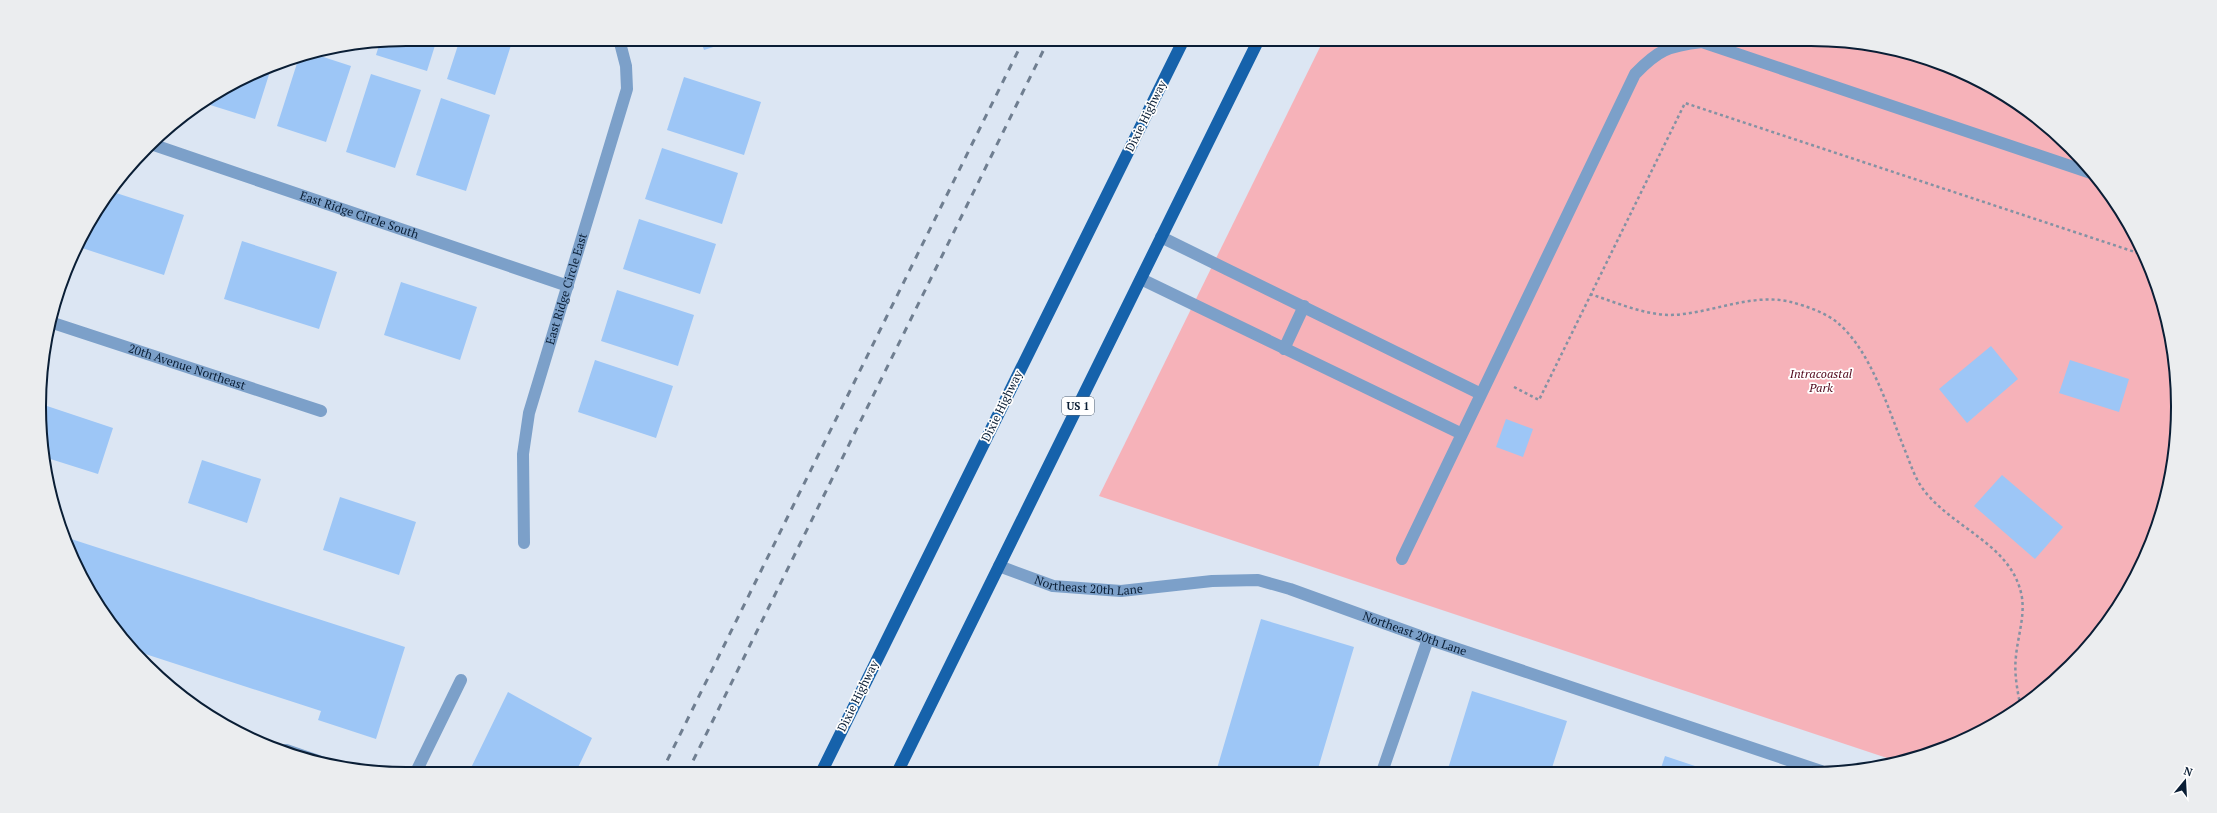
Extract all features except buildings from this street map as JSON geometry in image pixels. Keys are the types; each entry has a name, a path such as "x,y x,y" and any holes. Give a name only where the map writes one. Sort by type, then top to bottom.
{"main road":[{"name":"Dixie Highway","path":"824,767 1181,46"},
{"name":"US 1","path":"900,767 1256,46"}],"street":[{"name":"East Ridge Circle East","path":"524,543 522,454 529,413 627,89 626,66 620,46"},
{"path":"1402,559 1635,74 1653,56 1674,46"},
{"path":"1714,46 2083,170"},
{"name":"East Ridge Circle South","path":"158,146 568,286"},
{"path":"1161,237 1481,394"},
{"path":"1141,279 1462,434"},
{"path":"1284,349 1304,306"},
{"name":"20th Avenue Northeast","path":"55,325 322,411"},
{"name":"Northeast 20th Lane","path":"999,566 1053,586 1121,591 1212,581 1258,580 1290,589 1428,639 1809,767"},
{"path":"1384,767 1428,639"},
{"path":"418,767 461,680"}],"path":[{"path":"1514,387 1539,400 1685,103 2137,253"},
{"path":"1590,294 1638,310 1668,315 1703,312 1764,299 1790,302 1811,309 1838,323 1858,344 1884,397 1918,482 1932,502 1966,530 1994,549 2012,572 2020,589 2023,608 2016,656 2015,680 2019,700"}],"green space":[{"name":"Intracoastal Park","path":"1321,46 1834,47 1858,49 1904,58 1948,73 1991,94 2030,120 2048,135 2082,169 2097,187 2123,226 2144,269 2159,313 2168,359 2171,406 2170,430 2168,454 2159,500 2144,544 2134,566 2123,587 2097,626 2082,644 2048,678 2030,693 1991,719 1948,740 1904,755 1888,758 1099,496"}],"railway":[{"path":"664,767 1021,46"},
{"path":"690,767 1046,46"}]}
